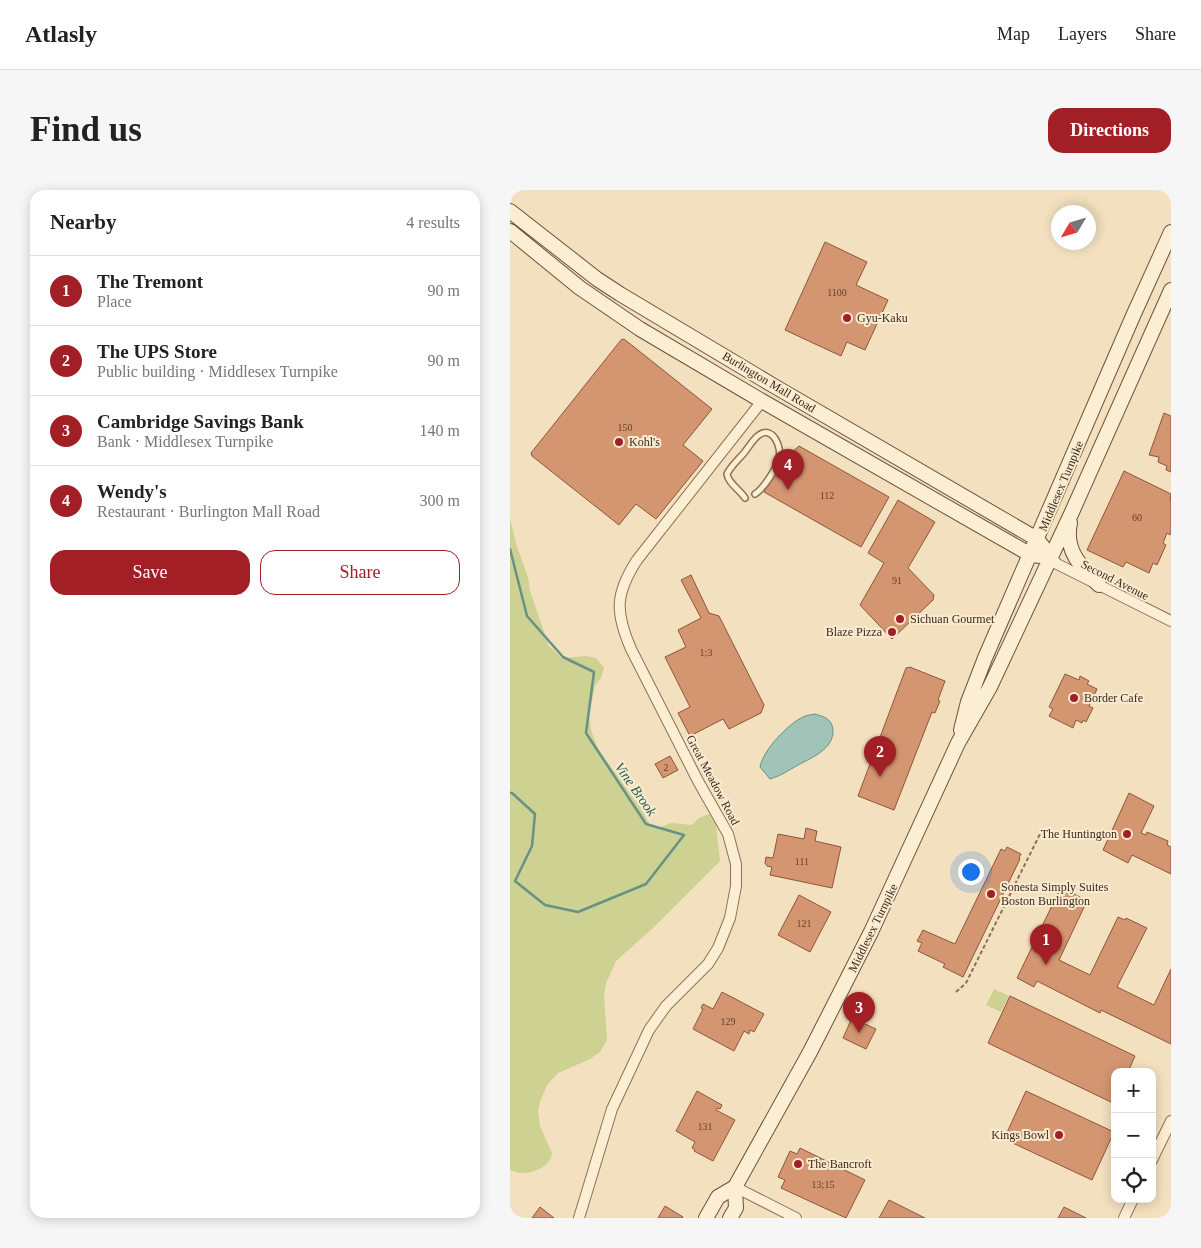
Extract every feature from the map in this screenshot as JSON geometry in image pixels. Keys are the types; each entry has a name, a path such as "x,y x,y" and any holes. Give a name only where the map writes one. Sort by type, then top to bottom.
{"main road":[{"name":"Burlington Mall Road","path":"510,211 597,279 620,294 1037,539"},
{"name":"Burlington Mall Road","path":"510,231 556,269 611,310 671,348 1030,554"},
{"name":"Middlesex Turnpike","path":"958,743 974,684 1171,232"},
{"name":"Middlesex Turnpike","path":"706,1218 718,1197 735,1187 810,1052 858,958 930,808 958,743 990,686 1051,557 1171,290"},
{"path":"762,401 774,386"},
{"path":"1072,512 1069,527 1070,548 1076,560 1099,585"},
{"path":"1037,539 1051,557"},
{"path":"1030,554 1051,557"},
{"name":"Middlesex Turnpike","path":"730,1218 736,1208 735,1187"}],"street":[{"name":"Great Meadow Road","path":"579,1218 612,1109 649,1030 666,1006 708,964 718,948 729,923 736,886 736,864 728,834 698,781 631,649 622,626 620,595 627,575 637,560 762,401"},
{"name":"Second Avenue","path":"1051,557 1057,564 1171,621"},
{"path":"1153,1158 1171,1121"},
{"path":"735,1187 796,1218"},
{"path":"1124,1218 1131,1203"}],"lane":[{"path":"744,498 740,491 728,480 728,473 758,435 768,433 776,440 780,453 779,459 761,490 756,494"}],"path":[{"path":"956,992 966,984 1042,830"}],"green space":[{"path":"510,519 517,547 528,577 530,591 549,646 562,658 586,656 596,658 604,668 601,678 595,686 589,716 591,730 598,749 640,807 650,825 661,827 671,823 692,825 699,818 709,814 716,825 720,861 654,927 616,961 606,983 604,996 607,1040 600,1052 590,1059 558,1073 547,1085 538,1111 540,1126 552,1153 551,1158 541,1168 532,1172 521,1173 510,1170"},
{"path":"994,989 1009,996 1001,1012 986,1005"}],"water":[{"path":"815,714 825,717 831,723 832,737 826,748 781,775 770,779 760,767 766,753 790,725 806,716"}],"building":[{"path":"825,242 867,262 856,285 888,300 865,350 847,342 841,356 785,330"},
{"path":"624,339 712,409 683,445 703,461 656,519 636,504 619,525 532,456 531,453 621,340"},
{"path":"1164,413 1171,416 1171,472 1166,470 1167,466 1158,462 1159,457 1149,455"},
{"path":"799,446 889,497 861,547 764,492 781,462"},
{"path":"1124,471 1171,494 1171,532 1170,535 1167,533 1163,543 1166,545 1157,565 1153,563 1149,573 1126,562 1123,567 1087,550"},
{"path":"898,500 935,522 908,568 934,595 933,600 892,639 860,605 884,563 868,553"},
{"path":"691,575 709,613 719,616 764,705 761,713 729,729 723,719 690,736 678,713 690,707 665,657 686,647 678,630 701,618 681,580"},
{"path":"911,667 945,681 938,700 940,701 935,713 932,712 894,810 858,796 906,668"},
{"name":"Border Cafe","path":"1065,674 1079,680 1080,676 1089,681 1087,684 1097,689 1089,706 1093,708 1086,722 1083,720 1082,723 1076,720 1073,728 1049,716 1053,709 1049,707"},
{"path":"670,756 678,770 663,778 655,764"},
{"name":"The Huntington","path":"1129,793 1154,806 1141,833 1146,835 1147,832 1168,841 1167,845 1171,847 1171,874 1132,855 1128,863 1103,850"},
{"path":"806,828 817,831 815,841 841,847 832,888 770,875 772,867 767,866 765,863 766,857 773,858 778,834 804,839"},
{"name":"Sonesta Simply Suites Boston Burlington","path":"1007,847 1021,854 1020,859 963,977 943,967 945,964 918,951 922,943 917,941 923,930 955,944 1001,849 1005,851"},
{"path":"1060,889 1067,890 1087,901 1059,960 1090,975 1118,917 1125,920 1126,918 1147,928 1117,987 1154,1005 1171,969 1171,1044 1101,1010 1100,1013 1037,981 1034,987 1017,978"},
{"path":"799,895 831,912 810,952 778,935"},
{"path":"722,992 764,1014 754,1032 750,1030 749,1034 744,1031 734,1051 693,1029 703,1009 701,1008 703,1004 713,1009"},
{"path":"1010,996 1135,1056 1130,1068 1111,1068 1111,1102 988,1043"},
{"path":"852,1018 876,1029 866,1049 843,1038"},
{"path":"697,1091 722,1105 720,1109 717,1108 716,1110 735,1120 713,1161 694,1151 692,1148 695,1142 676,1131"},
{"name":"Kings Bowl","path":"1026,1091 1111,1131 1111,1139 1092,1180 1004,1139"},
{"path":"800,1148 865,1180 846,1218 781,1188 785,1180 778,1177 790,1151 797,1154"},
{"path":"889,1200 925,1218 879,1218"},
{"path":"665,1206 683,1217 658,1218"},
{"path":"540,1207 554,1218 532,1218"},
{"path":"1064,1207 1086,1218 1058,1218"}],"waterway":[{"name":"Vine Brook","path":"510,549 527,616 563,657 594,672 586,733 646,824 684,835 646,884 578,912 545,905 515,881 532,846 535,814 510,793"}],"place":[{"name":"Gyu-Kaku","path":"847,318"},
{"name":"Kohl's","path":"619,442"},
{"name":"Wendy's","path":"788,490"},
{"name":"Sichuan Gourmet","path":"900,619"},
{"name":"Blaze Pizza","path":"892,632"},
{"name":"Border Cafe","path":"1074,698"},
{"name":"The UPS Store","path":"880,777"},
{"name":"The Huntington","path":"1127,834"},
{"name":"Sonesta Simply Suites Boston Burlington","path":"991,894"},
{"name":"The Tremont","path":"1046,965"},
{"name":"Cambridge Savings Bank","path":"859,1033"},
{"name":"Kings Bowl","path":"1059,1135"},
{"name":"The Bancroft","path":"798,1164"}]}
